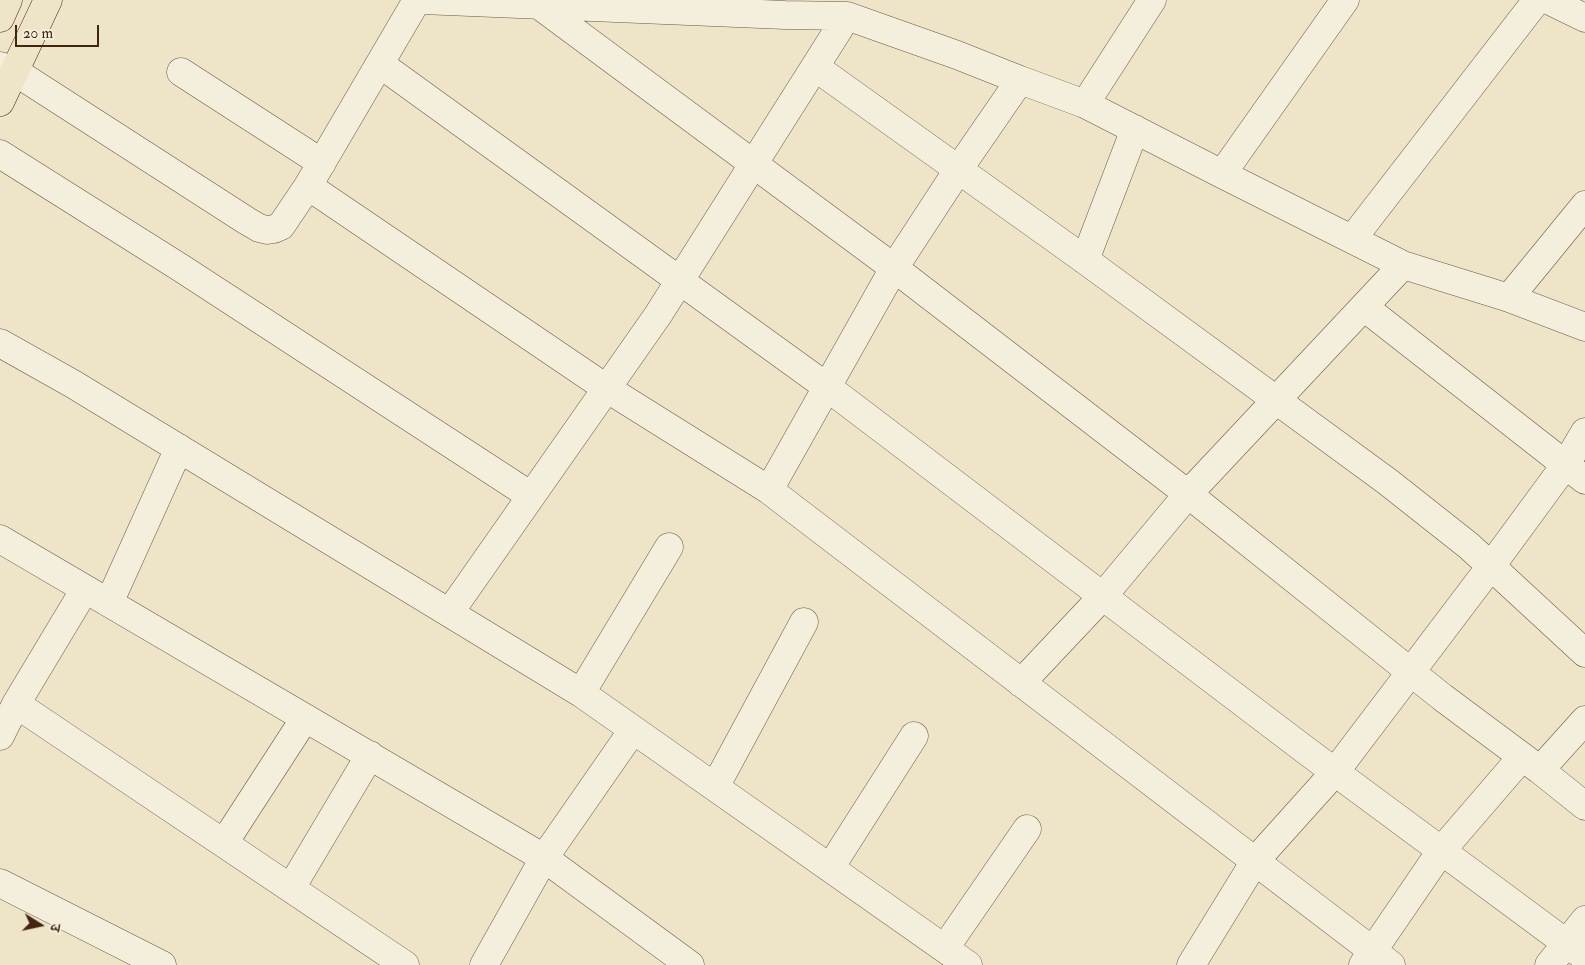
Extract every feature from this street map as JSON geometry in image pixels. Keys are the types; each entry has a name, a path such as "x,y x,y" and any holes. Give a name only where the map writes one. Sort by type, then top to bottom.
{"main road":[{"path":"0,18 8,0"},
{"path":"0,102 7,69 48,0"}],"street":[{"path":"7,69 259,228 274,230 281,226 308,186 418,0"},
{"path":"422,0 847,16 957,54 1086,104 1403,265 1509,298 1585,327"},
{"path":"1086,104 1152,0"},
{"path":"1222,174 1345,0"},
{"path":"1353,238 1537,0"},
{"path":"1548,0 1585,18"},
{"path":"539,5 894,268 1188,494 1411,672 1585,806"},
{"path":"450,612 679,281 847,16"},
{"path":"380,64 827,386 1335,772 1576,950"},
{"path":"815,66 1085,260 1388,482 1469,546 1585,653"},
{"path":"181,72 322,163"},
{"path":"769,490 894,268 1020,80"},
{"path":"1085,260 1135,129"},
{"path":"0,154 190,274 531,496"},
{"path":"308,186 606,388 769,490 1255,861 1376,960 1441,850 1531,763 1585,720"},
{"path":"1509,298 1585,205"},
{"path":"1021,682 1103,596 1188,494 1403,265"},
{"path":"1364,307 1575,472"},
{"path":"0,343 73,384 581,693 968,965"},
{"path":"1191,965 1255,861 1335,772 1492,566 1575,472 1585,432"},
{"path":"109,603 179,448"},
{"path":"0,539 544,858 690,965"},
{"path":"581,693 669,547"},
{"path":"0,736 16,704 85,589"},
{"path":"715,787 804,622"},
{"path":"16,704 406,965"},
{"path":"224,843 306,718"},
{"path":"484,965 544,858 633,730"},
{"path":"830,868 914,736"},
{"path":"292,888 370,755"},
{"path":"944,948 1027,829"},
{"path":"0,884 162,965"},
{"path":"1549,965 1576,950 1585,920"}]}
